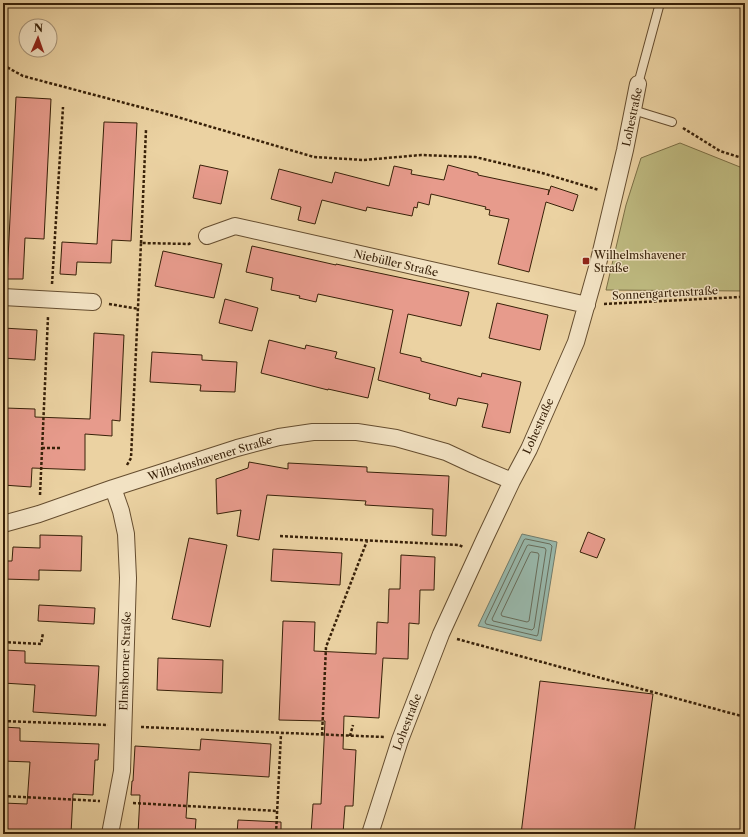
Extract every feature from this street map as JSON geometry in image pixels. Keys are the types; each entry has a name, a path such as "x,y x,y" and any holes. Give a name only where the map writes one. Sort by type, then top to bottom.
{"street":[{"name":"Lohestraße","path":"370,834 400,740 441,634 512,481 529,449 576,342 598,264 634,110 638,84"},
{"name":"Niebüller Straße","path":"207,236 235,226 587,306"},
{"path":"3,297 93,302"},
{"name":"Wilhelmshavener Straße","path":"3,524 39,514 113,488 237,448 279,437 313,432 357,432 396,438 446,452 512,481"},
{"name":"Elmshorner Straße","path":"110,834 122,771 128,578 126,534 113,488"}],"lane":[{"name":"Lohestraße","path":"638,84 660,3"},
{"path":"634,110 672,122"}],"path":[{"path":"3,65 23,76 174,116 314,157 364,160 421,155 475,157 542,173 614,195"},
{"path":"39,514 48,300 52,285 63,107"},
{"path":"672,122 720,151 745,159"},
{"path":"113,488 131,458 146,130"},
{"path":"141,243 189,244 207,236"},
{"name":"Sonnengartenstraße","path":"587,306 745,297"},
{"path":"93,302 138,309"},
{"path":"42,448 60,448"},
{"path":"280,536 459,545 478,553"},
{"path":"322,735 326,647 367,541"},
{"path":"3,642 41,644 43,633"},
{"path":"441,634 745,716"},
{"path":"3,720 281,734 382,737 400,740"},
{"path":"350,736 353,725"},
{"path":"276,834 281,734"},
{"path":"3,796 278,811"}],"shaded area":[{"path":"680,143 745,169 745,291 606,290 626,205 641,158"}],"water":[{"path":"522,534 557,542 541,641 478,626"}],"building":[{"path":"16,97 51,99 44,239 25,238 23,279 7,279"},
{"path":"104,122 137,123 131,241 112,240 111,263 77,262 76,275 60,274 62,242 97,244"},
{"path":"200,165 228,171 221,204 193,198"},
{"path":"448,165 478,173 478,175 549,190 548,195 551,186 578,195 573,211 546,202 529,272 498,264 509,219 489,215 490,210 485,209 486,207 431,194 429,205 418,202 417,208 414,207 412,216 367,207 366,211 322,200 315,224 298,220 301,207 271,199 279,169 332,183 335,172 389,186 394,166 412,170 411,174 444,180"},
{"path":"252,246 469,292 461,326 408,314 400,353 421,358 421,361 481,377 482,373 521,382 510,433 482,427 488,404 458,398 456,406 429,399 430,394 378,380 393,310 318,294 316,302 299,298 300,296 271,290 273,278 246,272"},
{"path":"163,251 222,264 214,298 155,286"},
{"path":"225,299 258,308 252,331 219,323"},
{"path":"497,303 548,315 540,350 489,338"},
{"path":"3,328 37,330 35,360 3,358"},
{"path":"94,333 124,335 120,421 112,420 112,436 85,434 85,470 32,468 31,487 3,485 5,408 35,409 35,417 90,419"},
{"path":"269,340 305,349 306,345 337,352 335,358 375,368 368,398 328,390 261,373"},
{"path":"152,352 202,355 202,360 237,362 235,392 200,391 201,385 150,382"},
{"path":"249,462 288,469 288,463 367,467 367,472 449,476 446,536 432,535 433,509 365,505 366,501 267,495 259,540 237,536 241,510 217,514 216,479 248,468"},
{"path":"588,532 605,539 597,558 580,552"},
{"path":"40,535 82,536 81,571 39,570 39,580 3,579 3,561 12,561 13,547 40,548"},
{"path":"189,538 227,545 210,627 172,619"},
{"path":"273,549 342,553 340,585 271,581"},
{"path":"401,555 435,557 434,590 420,590 419,624 409,623 408,659 383,658 379,718 344,716 343,749 356,750 353,806 345,806 343,834 311,834 313,804 321,804 325,721 279,720 283,621 315,622 314,651 376,654 377,622 388,623 389,589 400,589"},
{"path":"39,605 95,608 94,624 38,621"},
{"path":"3,650 25,651 25,663 99,666 96,716 33,712 35,685 3,683"},
{"path":"158,658 223,660 222,693 157,690"},
{"path":"540,681 653,694 634,834 521,834"},
{"path":"3,727 20,728 20,741 99,744 98,760 95,760 93,795 73,794 71,834 3,834 3,803 27,804 30,762 3,761"},
{"path":"201,739 271,744 269,777 189,772 186,818 196,819 195,834 138,834 140,795 131,795 135,746 200,750"},
{"path":"238,820 281,822 281,834 237,834"}],"place":[{"name":"Wilhelmshavener Straße","path":"586,261"}]}
